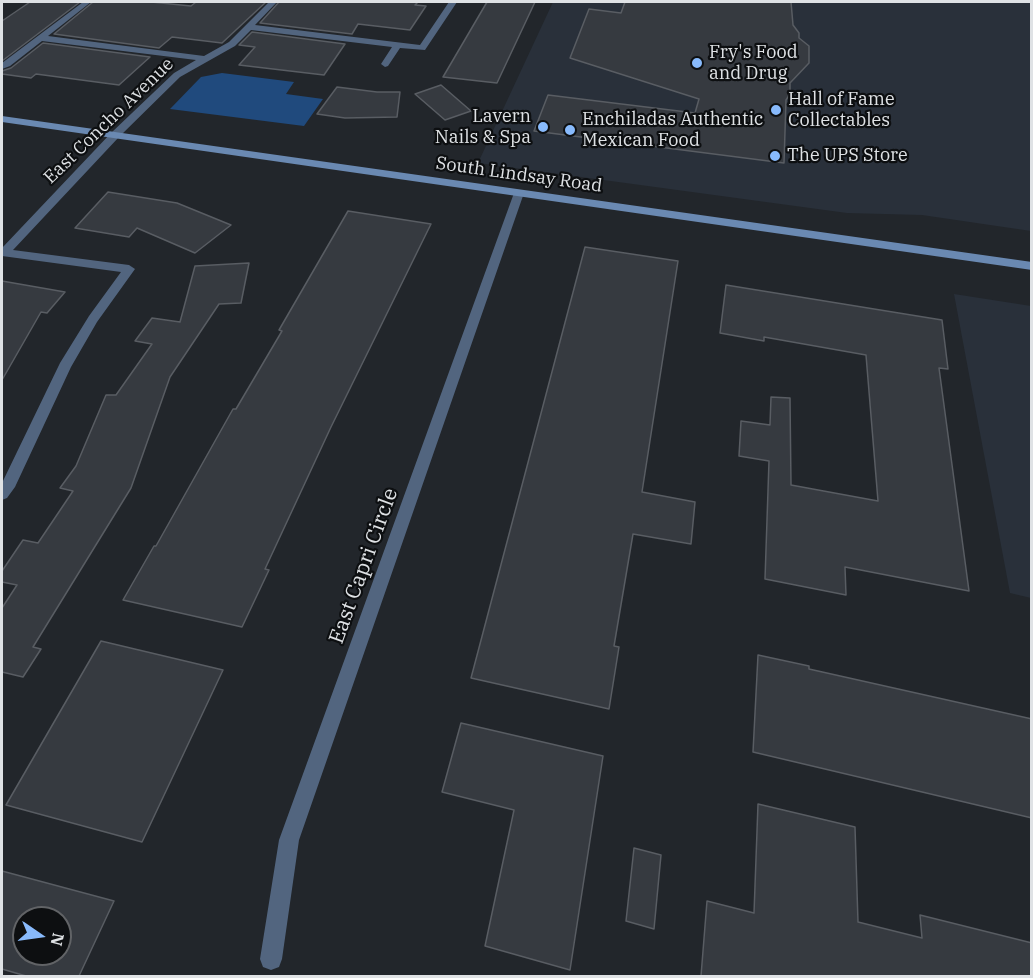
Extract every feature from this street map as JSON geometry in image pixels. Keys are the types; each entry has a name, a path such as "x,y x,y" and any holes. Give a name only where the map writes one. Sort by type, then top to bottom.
{"main road":[{"name":"South Lindsay Road","path":"2,119 1032,266"}],"street":[{"path":"2,66 87,2"},
{"name":"East Concho Avenue","path":"3,252 115,135 177,75 232,45 273,2"},
{"path":"249,27 422,48 453,2"},
{"path":"40,38 207,59"},
{"path":"385,64 398,45"},
{"name":"East Capri Circle","path":"272,959 289,840 519,193"},
{"path":"2,494 10,483 65,366 93,320 129,269 3,252"}],"shaded area":[{"path":"553,2 1031,2 1031,231 922,215 847,213 478,163"},
{"path":"222,73 294,82 286,94 323,99 304,126 170,109 201,77"},
{"path":"954,294 1031,306 1031,598 1010,593"}],"building":[{"path":"30,2 80,2 2,61 2,21"},
{"path":"93,2 151,2 191,6 196,2 266,2 222,43 172,37 159,48 54,34"},
{"path":"279,2 418,2 415,5 426,6 410,30 358,24 352,34 260,23"},
{"path":"487,2 535,2 497,83 443,77"},
{"name":"Fry's Food and Drug","path":"625,2 791,2 793,25 799,33 799,38 809,46 809,63 790,83 790,94 786,100 784,163 534,131 548,95 695,113 699,99 570,58 589,9 621,13"},
{"path":"252,32 345,44 324,75 239,65 255,47 239,45"},
{"path":"43,43 150,57 119,85 36,74 31,78 2,74 2,71 11,68"},
{"path":"441,85 471,111 445,120 415,94"},
{"path":"337,87 377,92 400,92 397,117 345,118 317,114"},
{"path":"108,192 177,203 231,225 195,253 137,228 129,237 75,228"},
{"path":"348,211 431,224 331,427 265,569 269,570 242,627 123,600 233,409 236,409 282,331 279,330"},
{"path":"585,247 678,261 642,492 695,502 691,544 633,534 614,646 619,647 609,709 471,678"},
{"path":"249,263 241,303 219,304 170,377 131,488 33,647 41,649 23,677 2,672 2,608 17,585 2,582 2,571 23,540 38,543 73,491 60,488 76,466 106,395 116,395 152,344 135,341 152,318 180,322 195,266"},
{"path":"2,281 65,292 47,313 41,312 2,380"},
{"path":"726,285 942,320 948,369 939,368 969,591 845,567 846,595 765,579 769,461 739,456 741,421 770,425 771,397 790,398 791,485 878,501 866,355 764,337 764,341 720,333"},
{"path":"101,641 223,670 142,842 6,805"},
{"path":"758,655 809,666 809,669 1032,719 1032,818 753,752"},
{"path":"461,723 603,756 570,970 485,946 514,810 442,792"},
{"path":"758,804 855,827 858,922 922,938 920,915 1032,943 1032,976 701,976 707,901 754,913"},
{"path":"634,848 661,855 654,929 626,921"},
{"path":"2,871 114,901 79,976 26,976 2,969"}],"place":[{"name":"Fry's Food and Drug","path":"697,63"},
{"name":"Hall of Fame Collectables","path":"776,110"},
{"name":"Lavern Nails & Spa","path":"543,127"},
{"name":"Enchiladas Authentic Mexican Food","path":"570,130"},
{"name":"The UPS Store","path":"775,156"}]}
